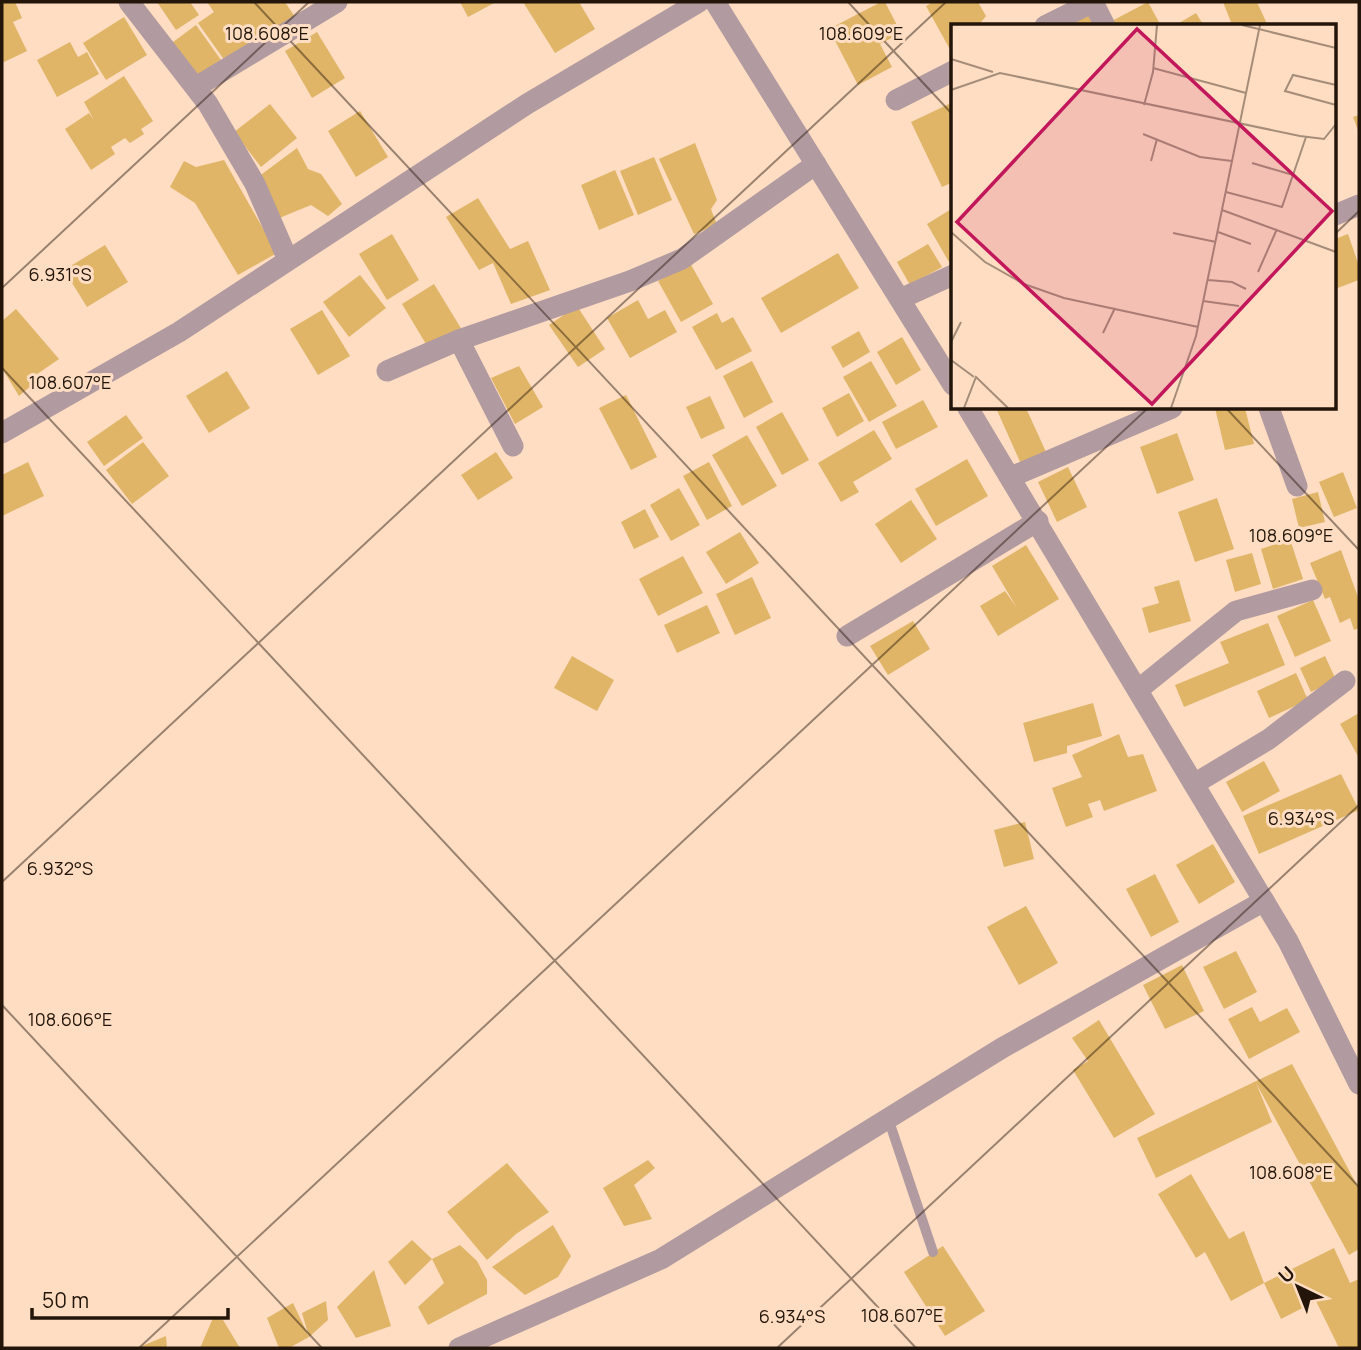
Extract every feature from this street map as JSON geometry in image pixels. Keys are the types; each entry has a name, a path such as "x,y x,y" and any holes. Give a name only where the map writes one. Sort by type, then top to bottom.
{"street":[{"path":"129,2 196,87 255,184 288,260"},
{"path":"196,87 337,2"},
{"path":"2,433 179,331 527,104 699,2"},
{"path":"715,2 951,379"},
{"path":"1049,24 1093,2 1104,24"},
{"path":"896,100 951,72"},
{"path":"387,371 459,340 630,281 681,259 816,164"},
{"path":"1336,215 1359,205"},
{"path":"900,299 951,276"},
{"path":"459,340 513,446"},
{"path":"969,410 1288,941 1359,1084"},
{"path":"1011,477 1167,410"},
{"path":"1270,410 1297,486"},
{"path":"847,636 1038,521"},
{"path":"1139,689 1236,611 1312,590"},
{"path":"1194,784 1269,739 1345,681"},
{"path":"459,1348 662,1259 1002,1048 1264,901"}],"lane":[{"path":"888,1118 933,1252"}],"building":[{"path":"2,2 15,2 22,18 13,22 27,51 2,63"},
{"path":"157,2 190,2 199,15 176,30"},
{"path":"207,2 285,2 295,17 225,61 198,23 214,12"},
{"path":"460,2 496,2 468,17"},
{"path":"523,2 579,2 595,29 555,53"},
{"path":"885,2 901,33 880,44 892,67 858,85 829,29"},
{"path":"933,2 978,2 986,16 980,24 951,24 951,51 926,6"},
{"path":"1148,2 1160,24 1111,24 1110,22"},
{"path":"1223,2 1257,2 1267,24 1226,24 1231,22"},
{"path":"1091,13 1095,24 1066,24"},
{"path":"1196,13 1203,24 1177,24"},
{"path":"124,17 147,55 106,80 83,43"},
{"path":"196,25 221,60 195,80 169,45"},
{"path":"317,32 345,78 312,98 285,51"},
{"path":"70,42 78,57 87,52 99,74 57,97 37,60"},
{"path":"124,76 153,121 141,129 144,134 130,143 125,138 111,147 115,154 91,170 65,129 89,113 94,120 84,102"},
{"path":"270,104 297,138 261,167 234,132"},
{"path":"949,104 951,183 942,187 911,122"},
{"path":"360,111 388,157 356,177 328,131"},
{"path":"1359,115 1359,133 1353,117"},
{"path":"695,143 717,200 711,209 717,225 694,234 659,159"},
{"path":"297,148 308,169 321,174 342,204 328,216 311,205 277,219 258,177"},
{"path":"654,157 672,200 638,215 620,171"},
{"path":"224,160 277,253 238,275 195,203 170,187 184,161 196,167"},
{"path":"615,170 634,215 599,230 581,185"},
{"path":"478,198 510,249 528,241 550,290 511,304 493,263 479,270 446,217"},
{"path":"951,209 951,261 949,262 927,224"},
{"path":"392,234 419,280 387,300 359,254"},
{"path":"1348,234 1359,266 1359,280 1336,289 1336,239"},
{"path":"928,244 942,267 910,285 897,262"},
{"path":"105,245 128,282 87,307 64,270"},
{"path":"838,253 859,288 781,333 761,298"},
{"path":"690,263 713,304 681,322 658,281"},
{"path":"360,275 386,308 349,337 323,302"},
{"path":"434,284 462,330 429,349 402,304"},
{"path":"638,300 648,319 665,310 677,332 630,358 607,318"},
{"path":"577,306 605,349 578,367 549,325"},
{"path":"16,309 59,359 30,379 32,385 19,396 2,368 2,321"},
{"path":"322,310 350,356 318,375 290,329"},
{"path":"717,313 722,323 733,317 752,351 716,370 692,327"},
{"path":"859,331 870,352 843,368 831,347"},
{"path":"902,337 921,370 896,385 877,352"},
{"path":"752,361 773,402 744,418 723,376"},
{"path":"871,361 897,406 869,422 843,377"},
{"path":"519,366 543,407 515,424 491,378"},
{"path":"227,371 250,408 209,433 186,396"},
{"path":"849,393 864,421 837,437 822,408"},
{"path":"626,395 657,457 631,470 599,408"},
{"path":"710,396 725,428 701,439 686,407"},
{"path":"923,400 938,427 896,449 882,422"},
{"path":"997,410 1027,410 1046,452 1021,464"},
{"path":"1215,410 1246,410 1254,444 1225,450"},
{"path":"782,412 809,460 782,475 756,427"},
{"path":"126,415 143,438 104,466 87,442"},
{"path":"874,430 892,459 853,482 859,492 841,502 818,463"},
{"path":"1177,433 1194,480 1157,494 1140,447"},
{"path":"747,435 777,486 742,506 712,455"},
{"path":"143,442 169,476 132,504 106,470"},
{"path":"496,452 513,478 478,500 461,475"},
{"path":"967,459 988,496 936,526 915,489"},
{"path":"28,462 44,496 2,516 2,475"},
{"path":"709,462 732,506 707,520 683,476"},
{"path":"1068,467 1087,507 1057,522 1038,482"},
{"path":"1343,472 1357,508 1334,517 1319,482"},
{"path":"679,488 700,525 671,541 650,505"},
{"path":"1318,492 1325,522 1299,528 1292,499"},
{"path":"1217,498 1234,549 1195,562 1178,512"},
{"path":"911,500 937,539 901,563 875,524"},
{"path":"645,509 659,537 634,549 621,522"},
{"path":"740,532 759,563 726,584 706,552"},
{"path":"1290,539 1303,579 1273,589 1261,549"},
{"path":"1026,545 1059,599 998,636 980,606 1005,591 1017,608 992,566"},
{"path":"1341,550 1359,600 1359,628 1354,630 1350,618 1340,623 1330,597 1325,599 1310,563"},
{"path":"1252,553 1261,584 1235,592 1226,560"},
{"path":"683,556 703,593 658,616 639,579"},
{"path":"752,577 771,618 735,635 716,594"},
{"path":"1179,580 1191,621 1149,633 1142,608 1159,603 1154,587"},
{"path":"1313,600 1331,641 1295,657 1277,616"},
{"path":"707,605 720,633 677,653 664,625"},
{"path":"913,621 930,649 888,675 870,646"},
{"path":"1268,623 1285,665 1184,707 1175,685 1229,663 1220,642"},
{"path":"572,656 614,680 597,711 554,688"},
{"path":"1325,656 1336,680 1311,692 1300,668"},
{"path":"1296,673 1308,700 1269,718 1257,691"},
{"path":"1093,703 1102,736 1067,746 1067,753 1034,762 1023,723"},
{"path":"1359,713 1359,758 1340,724"},
{"path":"1119,734 1128,757 1143,754 1157,791 1104,811 1100,800 1088,804 1093,817 1066,827 1052,788 1082,777 1072,755"},
{"path":"1264,761 1280,791 1242,812 1226,782"},
{"path":"1341,774 1359,810 1259,854 1243,816"},
{"path":"1025,822 1034,859 1004,867 994,830"},
{"path":"1213,844 1235,882 1199,904 1176,865"},
{"path":"1155,874 1179,922 1151,937 1126,889"},
{"path":"1026,906 1058,963 1019,985 987,927"},
{"path":"1236,951 1257,992 1224,1009 1203,967"},
{"path":"1182,965 1204,1011 1165,1029 1143,985"},
{"path":"1252,1007 1260,1022 1287,1008 1300,1032 1249,1059 1228,1019"},
{"path":"1099,1020 1155,1114 1114,1138 1073,1070 1088,1061 1072,1038"},
{"path":"1292,1064 1359,1189 1359,1249 1349,1255 1256,1083 1272,1122 1156,1178 1137,1138"},
{"path":"648,1160 655,1168 634,1185 652,1219 624,1226 603,1188"},
{"path":"507,1163 549,1212 516,1234 487,1260 447,1212"},
{"path":"1191,1174 1229,1239 1244,1231 1264,1283 1231,1301 1205,1252 1196,1258 1158,1194"},
{"path":"553,1225 571,1256 558,1277 525,1295 492,1267"},
{"path":"412,1240 432,1259 405,1285 388,1262"},
{"path":"460,1245 477,1261 487,1280 487,1294 428,1325 418,1307 444,1283 432,1259"},
{"path":"943,1246 985,1311 945,1336 904,1272"},
{"path":"1334,1248 1350,1283 1359,1279 1359,1348 1339,1348 1316,1301 1281,1319 1264,1283"},
{"path":"374,1270 391,1326 356,1338 337,1307"},
{"path":"326,1301 328,1320 309,1337 302,1313"},
{"path":"293,1303 309,1337 289,1348 279,1348 267,1318"},
{"path":"213,1318 223,1320 240,1348 200,1348"},
{"path":"166,1336 167,1348 137,1348"}]}
